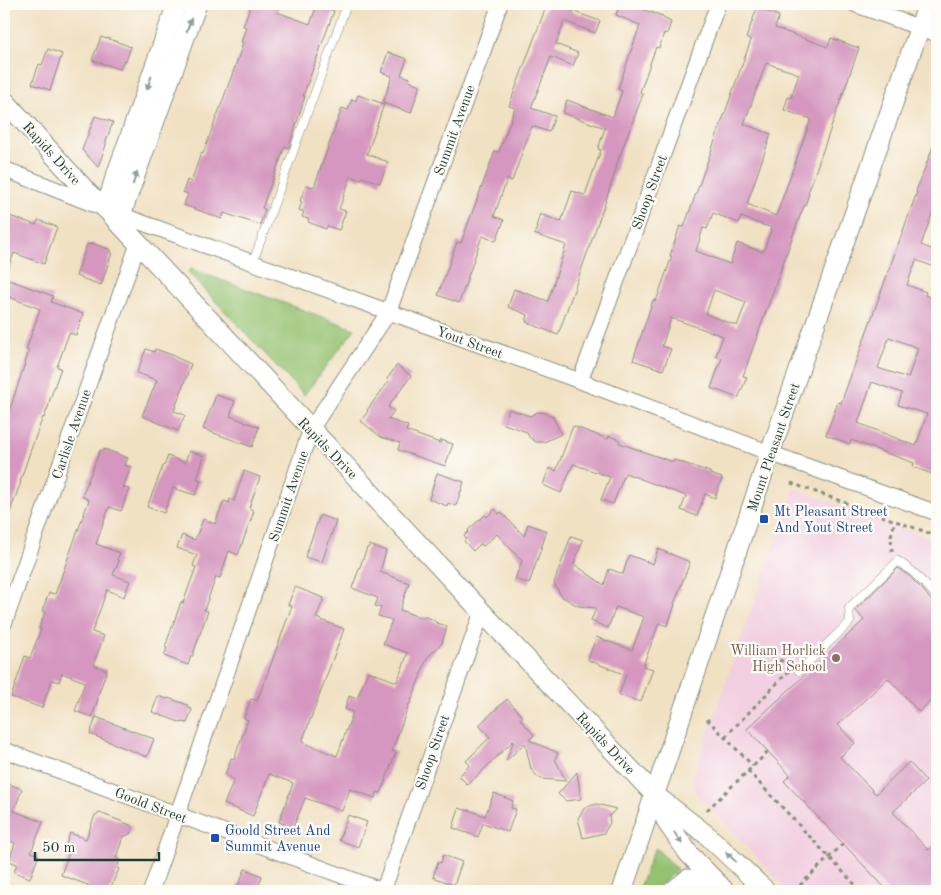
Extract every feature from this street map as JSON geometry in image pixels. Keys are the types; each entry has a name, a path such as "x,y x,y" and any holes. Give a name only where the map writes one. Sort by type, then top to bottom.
{"street":[{"path":"115,216 113,184 177,4"},
{"path":"115,216 197,4"},
{"name":"Summit Avenue","path":"150,891 311,429 388,313 500,4"},
{"name":"Shoop Street","path":"580,381 718,4"},
{"path":"854,4 937,34"},
{"name":"Mount Pleasant Street","path":"622,891 770,453 928,4"},
{"name":"Rapids Drive","path":"4,100 89,194 115,216 138,244 290,408 655,795 708,836 766,891"},
{"name":"Yout Street","path":"4,169 115,216 253,262 937,513"},
{"name":"Carlisle Avenue","path":"4,624 138,244"},
{"name":"Shoop Street","path":"383,891 482,612"},
{"name":"Goold Street","path":"4,750 383,891"},
{"name":"Rapids Drive","path":"655,795 668,824 689,854 724,891"},
{"path":"673,891 688,878 717,891"}],"lane":[{"path":"253,262 347,4"},
{"path":"799,671 850,622 849,608 898,560 935,593"},
{"path":"935,593 937,581"}],"path":[{"path":"791,483 937,536"},
{"path":"895,521 891,536 891,551 898,560"},
{"path":"725,737 793,667 782,660 734,644"},
{"path":"707,719 754,766"},
{"path":"707,810 768,752"},
{"path":"748,771 860,891"},
{"path":"794,891 843,844"}],"shaded area":[{"name":"William Horlick High School","path":"794,488 937,541 937,891 788,891 695,792 693,775"}],"green space":[{"path":"191,269 355,329 304,395 188,272"},
{"path":"656,848 677,869 653,891 638,891 653,852"}],"building":[{"path":"251,4 280,4 277,12 310,24 317,5 334,11 303,96 305,96 289,148 285,146 262,208 265,209 260,225 224,213 222,219 184,205 188,194 183,192 187,180 191,182 201,153 203,154 239,56 246,27 243,26"},
{"path":"547,4 571,4 569,10 600,21 595,33 564,21 556,44 578,53 573,66 551,57 531,108 555,116 549,132 532,126 512,181 507,179 494,216 504,220 496,241 482,236 459,303 438,295 457,242 461,243 495,151 499,152 515,108 509,106"},
{"path":"620,4 639,4 638,8 663,16 663,18 671,22 667,34 664,33 659,48 656,47 640,92 643,94 616,166 605,203 558,335 526,322 528,315 508,307 514,289 548,301 566,245 534,234 540,214 561,222 572,191 585,195 601,150 598,149 605,128 563,113 567,100 613,117 622,91 618,89 640,25 616,15"},
{"path":"757,8 779,16 775,28 828,47 831,38 859,48 805,206 743,376 747,377 738,398 711,388 722,358 716,356 723,336 671,318 662,346 671,349 663,370 633,360 653,300 656,301 672,256 670,256 680,226 684,227 751,40 746,38","holes":["766,63 799,74 791,98 788,97 784,110 811,119 776,216 747,204 771,134 744,124","713,213 739,223 741,217 772,228 763,252 737,243 730,264 696,251 703,228 707,229","714,290 746,302 737,326 706,314"]},
{"path":"101,37 131,47 126,61 124,60 120,69 92,60"},
{"path":"48,49 62,54 50,90 32,84 39,64 42,65"},
{"path":"388,52 407,59 401,75 410,78 409,81 420,85 411,113 383,103 392,76 381,72"},
{"path":"358,95 384,104 367,154 388,162 380,183 362,177 361,180 351,176 339,209 346,211 339,230 327,226 326,229 308,222 309,219 302,217 304,212 299,210 302,202 300,201 306,185 314,187 342,108 348,110 352,99 356,101"},
{"path":"95,116 113,122 98,167 82,150"},
{"path":"936,138 937,200 921,245 937,251 937,268 916,260 907,285 926,292 925,295 937,300 937,472 933,471 932,474 913,467 914,463 851,440 850,444 826,435 838,402 841,403","holes":["889,337 918,348 908,378 878,368","872,382 902,393 898,405 927,414 916,446 858,423"]},
{"path":"4,214 36,225 38,220 57,227 44,264 14,253 4,276"},
{"path":"91,243 111,250 110,253 112,253 101,285 76,276 87,244 90,245"},
{"path":"9,280 53,296 51,302 83,314 76,335 69,333 57,367 61,368 50,402 4,525 4,427 29,351 26,350 40,309 4,295"},
{"path":"146,349 154,352 155,349 191,364 174,411 185,415 178,431 142,416 157,380 137,373"},
{"path":"397,365 411,376 388,407 394,411 388,419 408,426 406,431 440,443 441,440 453,444 445,466 398,450 400,443 381,437 361,421 389,381 387,379"},
{"path":"216,395 235,401 230,416 259,427 252,447 203,429"},
{"path":"509,409 530,416 538,412 546,413 553,417 561,434 544,442 536,442 529,437 527,432 504,424"},
{"path":"573,426 608,439 609,436 620,440 619,443 673,462 674,460 710,472 710,474 722,478 715,498 705,494 697,516 681,510 686,496 625,473 613,504 601,500 610,477 573,464 561,493 543,485 549,468 556,471"},
{"path":"104,449 128,458 125,465 131,467 123,487 129,489 121,511 109,507 96,544 120,553 113,575 130,581 124,597 107,590 92,632 104,636 93,665 107,670 92,717 75,711 85,682 62,673 59,682 52,680 42,708 11,697 25,656 30,658 41,629 39,628 45,612 42,611 49,593 55,594 89,500 82,496 100,450 103,451"},
{"path":"189,451 204,456 197,479 201,480 195,495 173,488 164,513 147,507 168,456 185,463"},
{"path":"244,471 260,477 249,508 254,511 238,555 229,551 220,578 216,577 204,610 208,611 188,665 164,656 167,648 165,647 181,602 183,603 196,567 193,566 197,555 177,548 182,535 195,540 203,519 215,524 224,501 229,503 230,499 234,501"},
{"path":"437,473 464,482 456,506 448,503 447,506 429,499"},
{"path":"495,509 499,514 501,512 524,536 528,524 547,531 529,584 515,579 522,561 497,534 483,546 480,544 473,551 464,541 466,539 464,536 468,530"},
{"path":"320,515 336,521 322,562 305,557"},
{"path":"571,536 583,540 574,564 604,585 609,569 623,574 629,555 653,564 658,549 690,562 667,626 659,623 643,666 653,669 641,702 619,695 626,675 588,660 596,637 632,650 644,617 616,607 608,628 591,621 596,608 578,606 561,596 554,583"},
{"path":"369,545 386,551 380,572 409,583 400,610 419,617 432,619 437,623 447,626 442,643 427,658 392,751 396,752 381,793 377,792 375,798 350,789 342,811 305,798 293,828 279,822 293,783 269,774 253,816 224,804 234,780 225,775 231,758 234,759 248,720 244,718 251,699 257,701 271,664 292,606 288,605 295,587 324,598 316,618 344,629 302,742 337,756 353,712 345,709 349,696 357,699 368,671 397,682 408,653 383,644 392,620 378,616 381,608 375,606 378,598 352,588"},
{"path":"898,568 923,590 937,607 937,695 919,712 888,678 838,725 855,743 840,757 876,794 909,762 926,781 893,812 928,850 937,842 937,891 888,891 784,781 790,775 747,729 864,620 855,610"},
{"path":"158,696 188,705 188,708 192,709 187,723 152,712"},
{"path":"507,699 523,717 520,719 534,735 529,740 558,753 555,759 566,781 538,777 531,769 525,743 506,761 514,740 468,785 459,776 470,765 466,761 490,737 479,725"},
{"path":"96,717 154,739 147,757 90,734"},
{"path":"577,772 581,799 566,801 558,794"},
{"path":"4,782 22,789 14,811 43,822 31,852 39,855 30,878 14,872 17,864 9,861 15,843 4,839"},
{"path":"494,793 513,801 511,808 516,809 508,832 483,823 478,837 453,828 459,808 485,816"},
{"path":"597,804 616,809 609,816 610,823 604,833 583,838 578,818 585,807"},
{"path":"100,813 133,826 130,834 123,837 116,858 120,860 117,868 119,869 109,891 85,891 88,885 61,875 71,847 66,845 70,833 86,839 95,815"},
{"path":"348,815 367,822 358,847 339,840"},
{"path":"443,855 462,862 454,885 433,877 438,862 441,863"},
{"path":"245,869 262,876 257,891 236,891"}],"place":[{"name":"Mt Pleasant Street And Yout Street","path":"764,519"},
{"name":"William Horlick High School","path":"836,658"},
{"name":"Goold Street And Summit Avenue","path":"215,838"}]}
